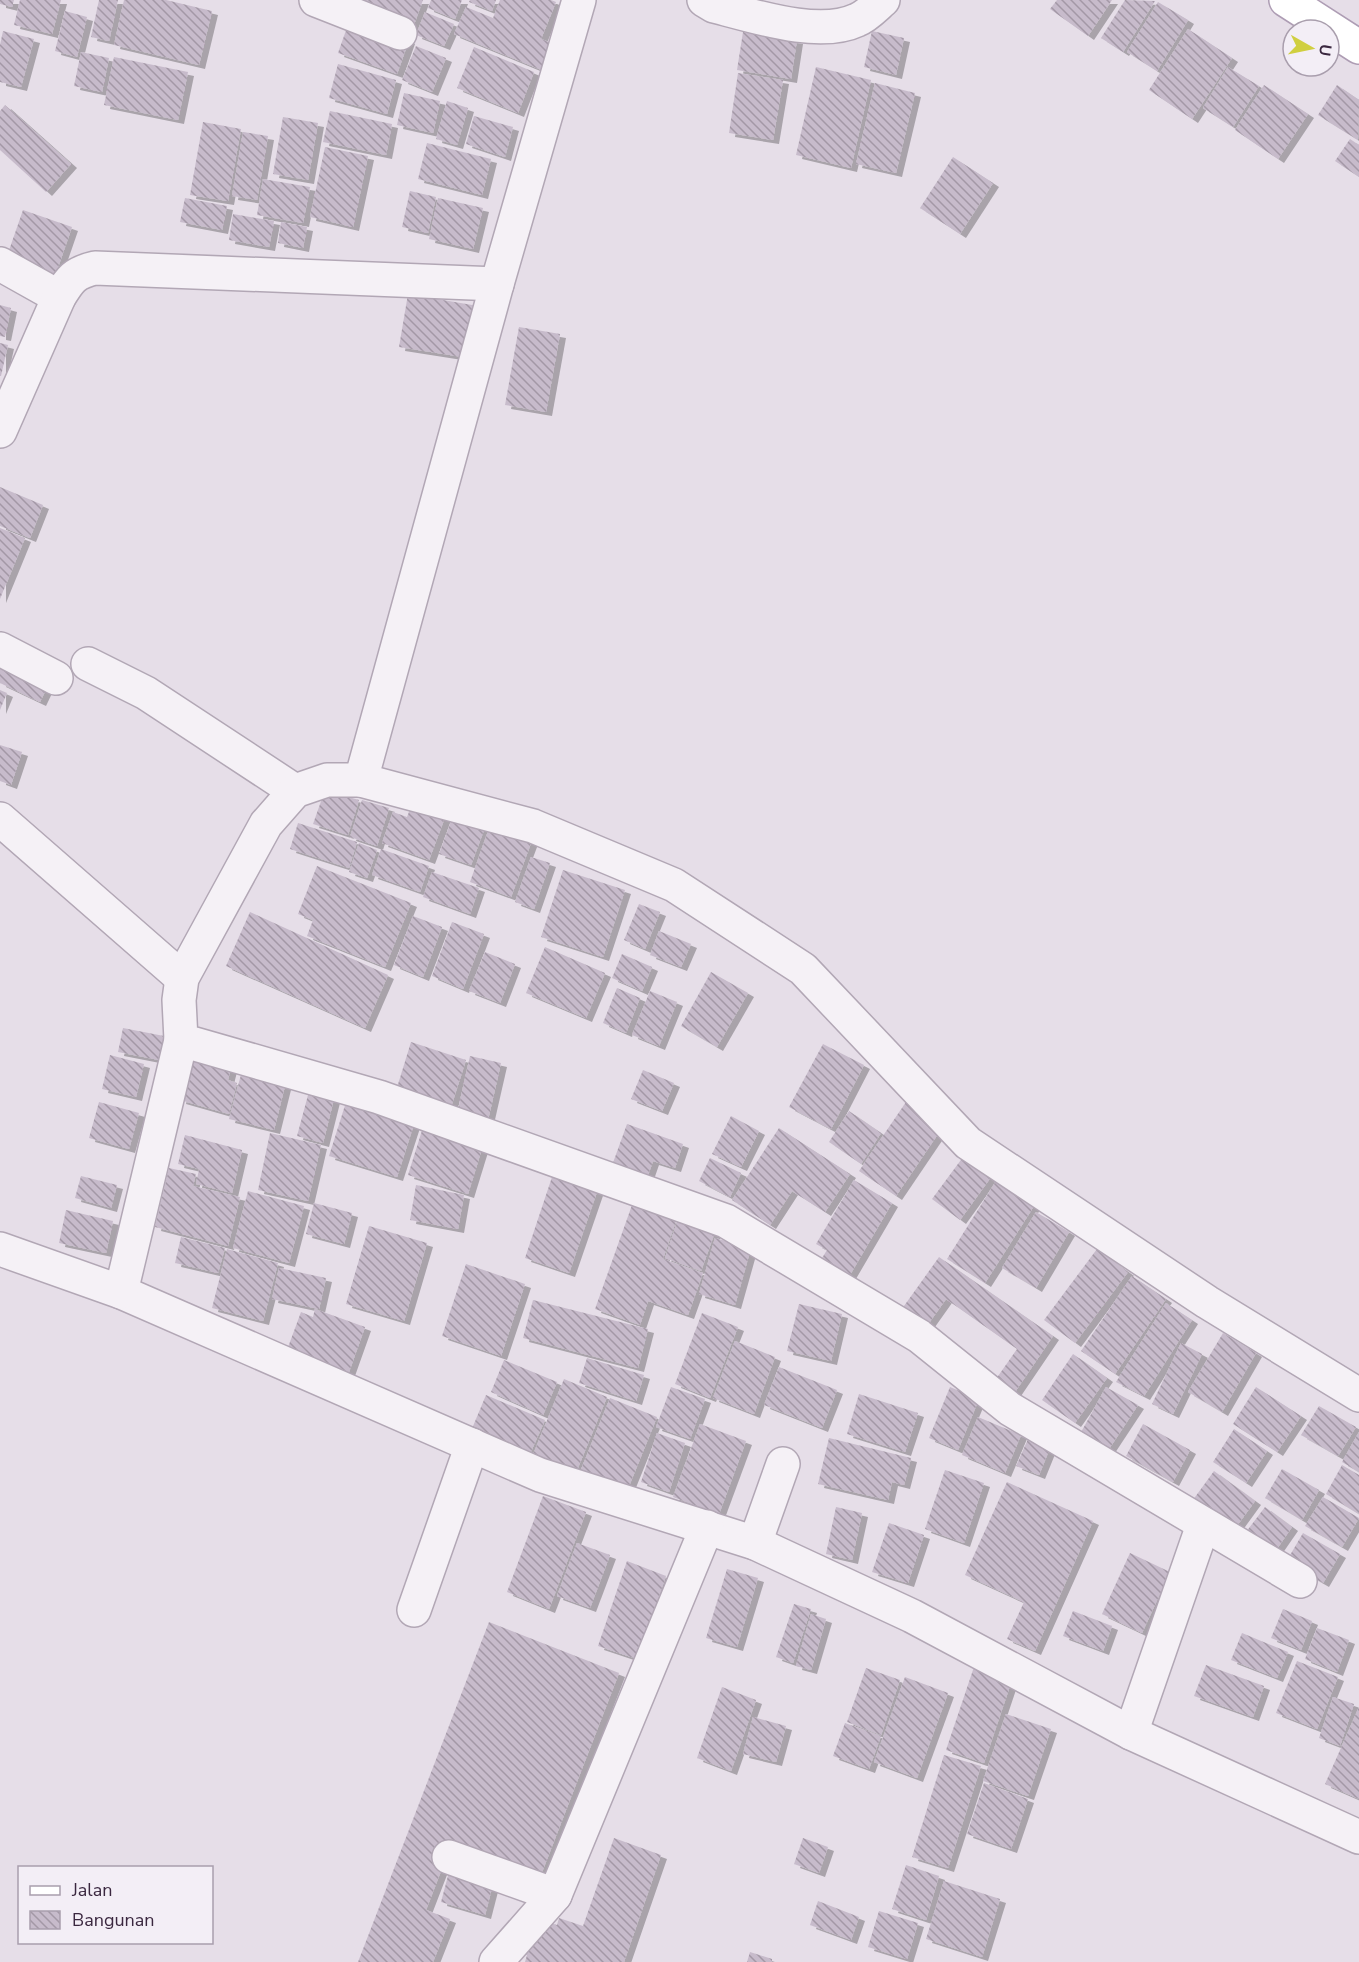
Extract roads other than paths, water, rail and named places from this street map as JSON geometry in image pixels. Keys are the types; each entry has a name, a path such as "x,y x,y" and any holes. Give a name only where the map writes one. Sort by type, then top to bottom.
{"main road":[{"path":"1286,0 1359,47"}],"street":[{"path":"316,0 400,33"},
{"path":"361,780 497,284 579,0"},
{"path":"704,0 714,6 812,28 836,27 859,20 883,0"},
{"path":"0,264 59,297"},
{"path":"0,431 8,395 69,279 81,271 95,268 497,284"},
{"path":"0,649 56,678"},
{"path":"88,664 146,693 295,790"},
{"path":"121,1292 181,1040 179,1000 182,978 266,824 295,790 327,780 361,780 532,826 674,885 803,969 968,1143 1207,1302 1359,1395"},
{"path":"0,819 182,978"},
{"path":"181,1040 380,1097 726,1221 920,1336 1010,1409 1300,1581"},
{"path":"0,1249 121,1292 540,1475 755,1543 912,1616 1131,1733 1359,1837"},
{"path":"414,1610 472,1445"},
{"path":"755,1543 783,1464"},
{"path":"1131,1733 1203,1525"},
{"path":"496,1962 555,1895 707,1527"},
{"path":"449,1857 555,1895"}]}
